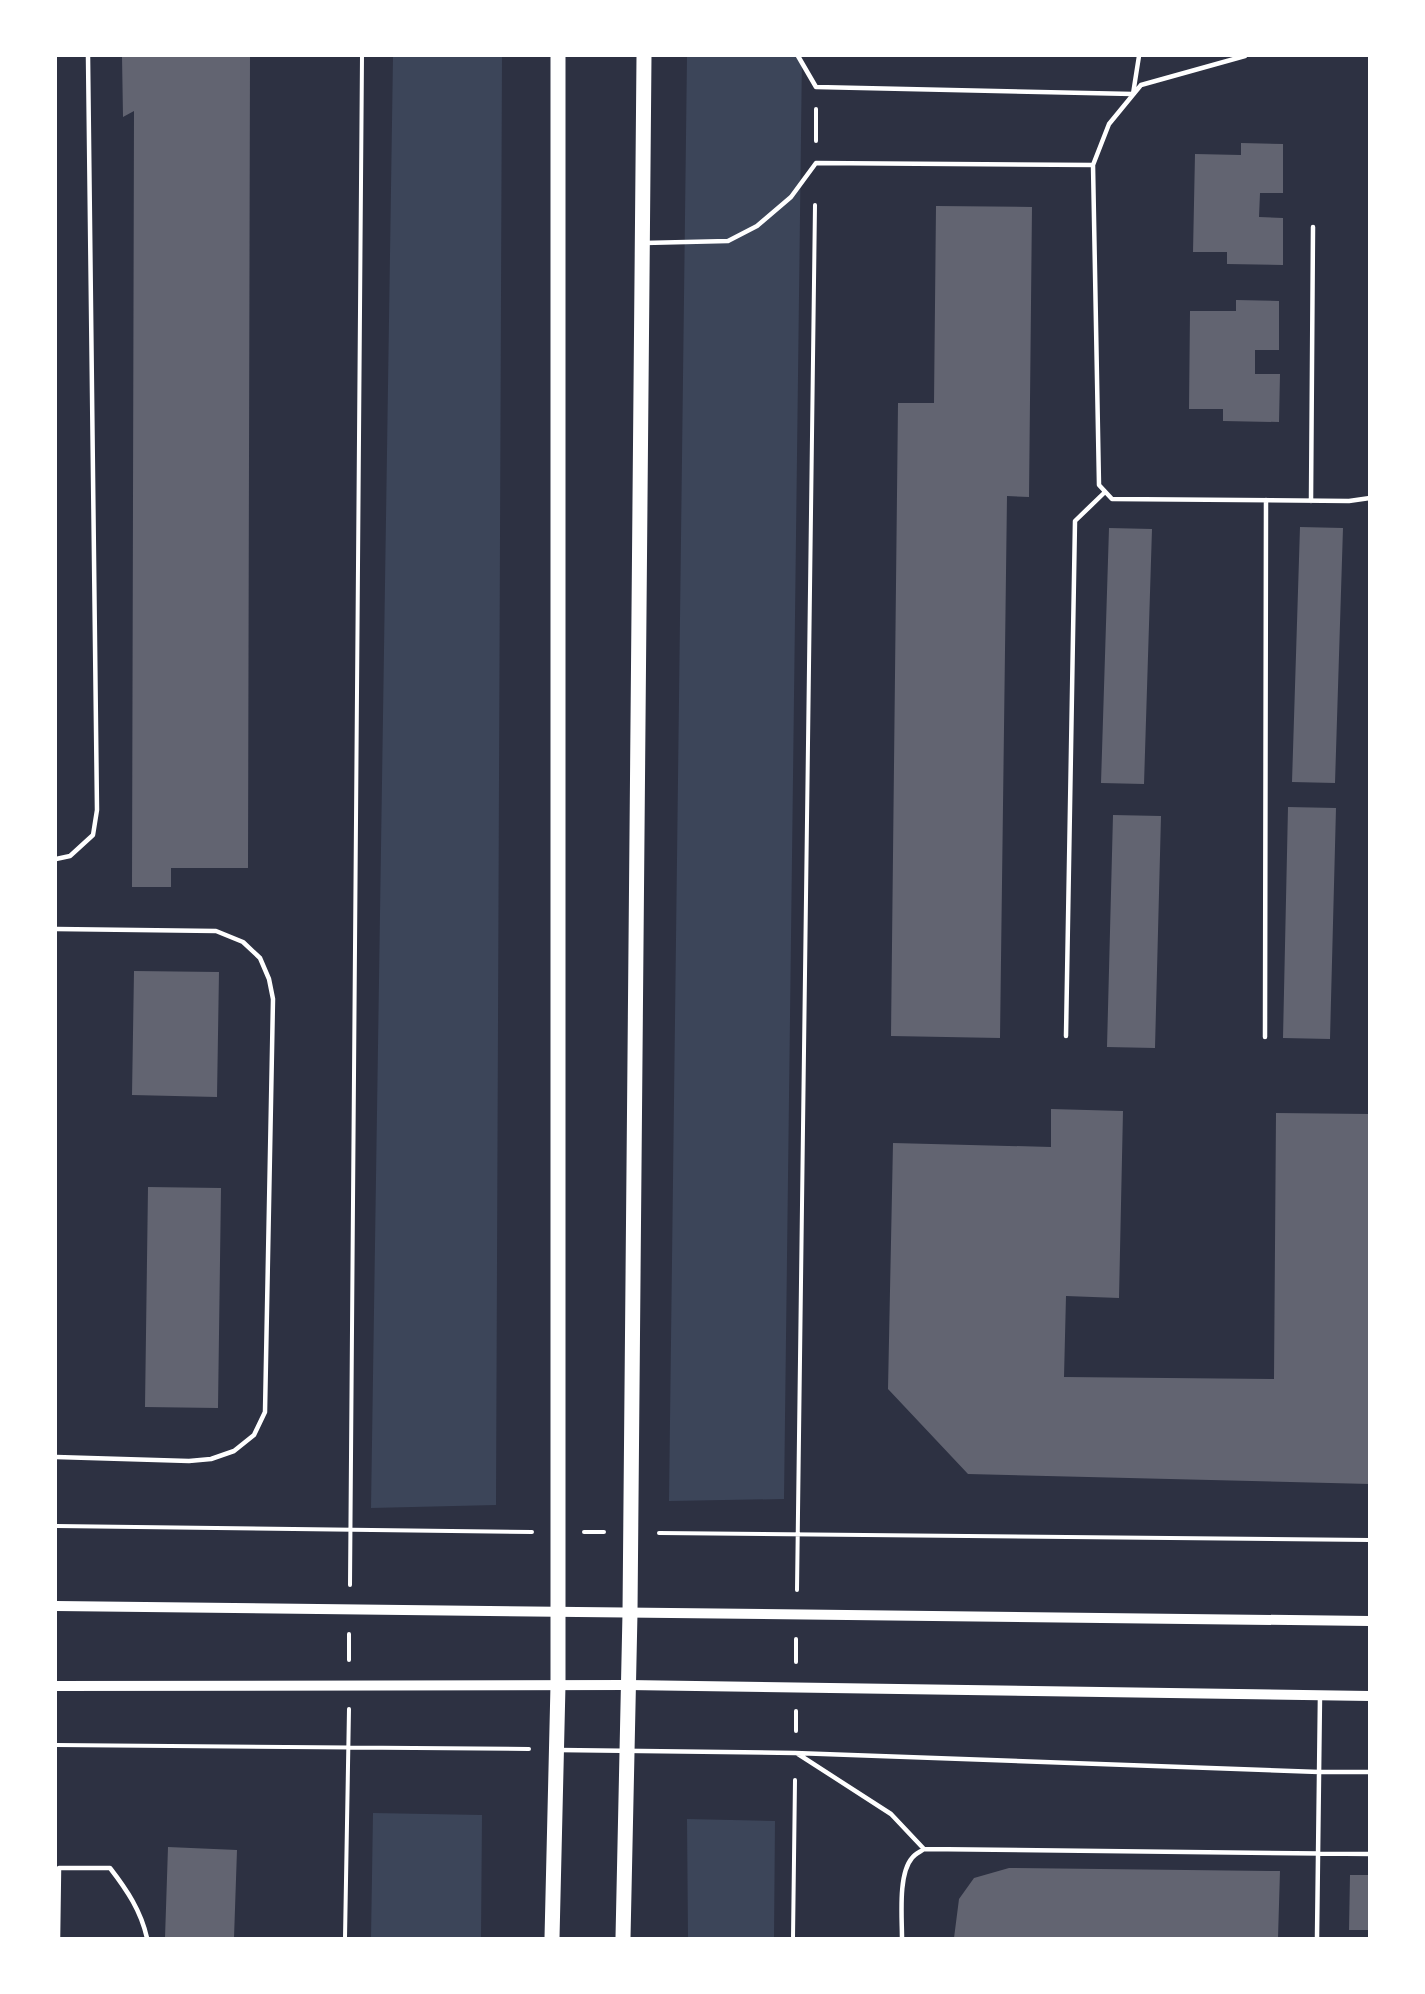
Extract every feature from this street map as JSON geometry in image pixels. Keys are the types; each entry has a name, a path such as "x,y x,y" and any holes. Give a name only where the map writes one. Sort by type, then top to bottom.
{"main road":[{"path":"552,1938 558,1685 556,1532 558,56"},
{"path":"623,1938 631,1533 644,56"}],"street":[{"path":"56,1606 1370,1621"},
{"path":"56,1686 628,1685 1370,1696"}],"lane":[{"path":"56,860 70,856 93,835 97,810 88,56"},
{"path":"798,56 816,87 1133,94"},
{"path":"1133,94 1139,56"},
{"path":"1245,56 1141,85 1109,124 1093,165 1099,485 1112,499 1349,501 1370,498"},
{"path":"644,243 728,241 757,226 791,197 816,163 1093,165"},
{"path":"1311,501 1313,226"},
{"path":"1066,1036 1075,521 1105,492"},
{"path":"1265,1037 1266,500"},
{"path":"56,929 216,931 243,942 260,958 269,979 273,999 265,1412 258,1428 254,1435 234,1450 211,1459 189,1461 56,1457"},
{"path":"1317,1938 1320,1695"},
{"path":"556,1750 795,1753 1370,1772"},
{"path":"795,1753 891,1814 924,1849"},
{"path":"902,1938 902,1890 906,1872 912,1858 924,1849 1370,1854"},
{"path":"58,1938 59,1868 110,1868 129,1892 144,1925 147,1938"}],"path":[{"path":"345,1938 350,1609 362,56"},
{"path":"793,1938 816,87"},
{"path":"56,1526 1370,1540"},
{"path":"56,1744 556,1750"}],"shaded area":[{"path":"393,56 502,56 496,1505 371,1508"},
{"path":"687,56 802,56 784,1499 669,1501"},
{"path":"373,1813 482,1815 481,1938 371,1938"},
{"path":"687,1819 775,1821 774,1938 688,1938"}],"building":[{"path":"122,56 250,56 248,868 171,868 171,887 132,887 134,111 123,117"},
{"path":"1241,143 1283,144 1283,193 1260,193 1259,217 1283,218 1283,265 1227,264 1227,252 1193,252 1195,154 1241,155"},
{"path":"936,206 1032,207 1029,497 1007,496 1000,1038 891,1036 898,403 934,403"},
{"path":"1236,300 1279,301 1279,350 1255,350 1255,374 1280,374 1279,422 1223,421 1223,409 1189,409 1190,311 1236,311"},
{"path":"1300,527 1343,528 1335,783 1292,782"},
{"path":"1109,528 1152,529 1144,784 1101,783"},
{"path":"1288,807 1336,808 1330,1039 1283,1038"},
{"path":"1113,815 1161,816 1155,1048 1107,1047"},
{"path":"134,971 219,972 217,1097 132,1095"},
{"path":"1051,1109 1123,1111 1119,1298 1066,1296 1064,1377 1274,1379 1276,1113 1370,1114 1370,1484 968,1474 888,1389 893,1143 1051,1147"},
{"path":"148,1187 221,1188 218,1408 145,1407"},
{"path":"168,1847 237,1850 234,1938 165,1938"},
{"path":"1009,1868 1280,1871 1278,1938 954,1938 959,1899 974,1878"},
{"path":"1350,1875 1370,1875 1370,1930 1349,1930"}]}
